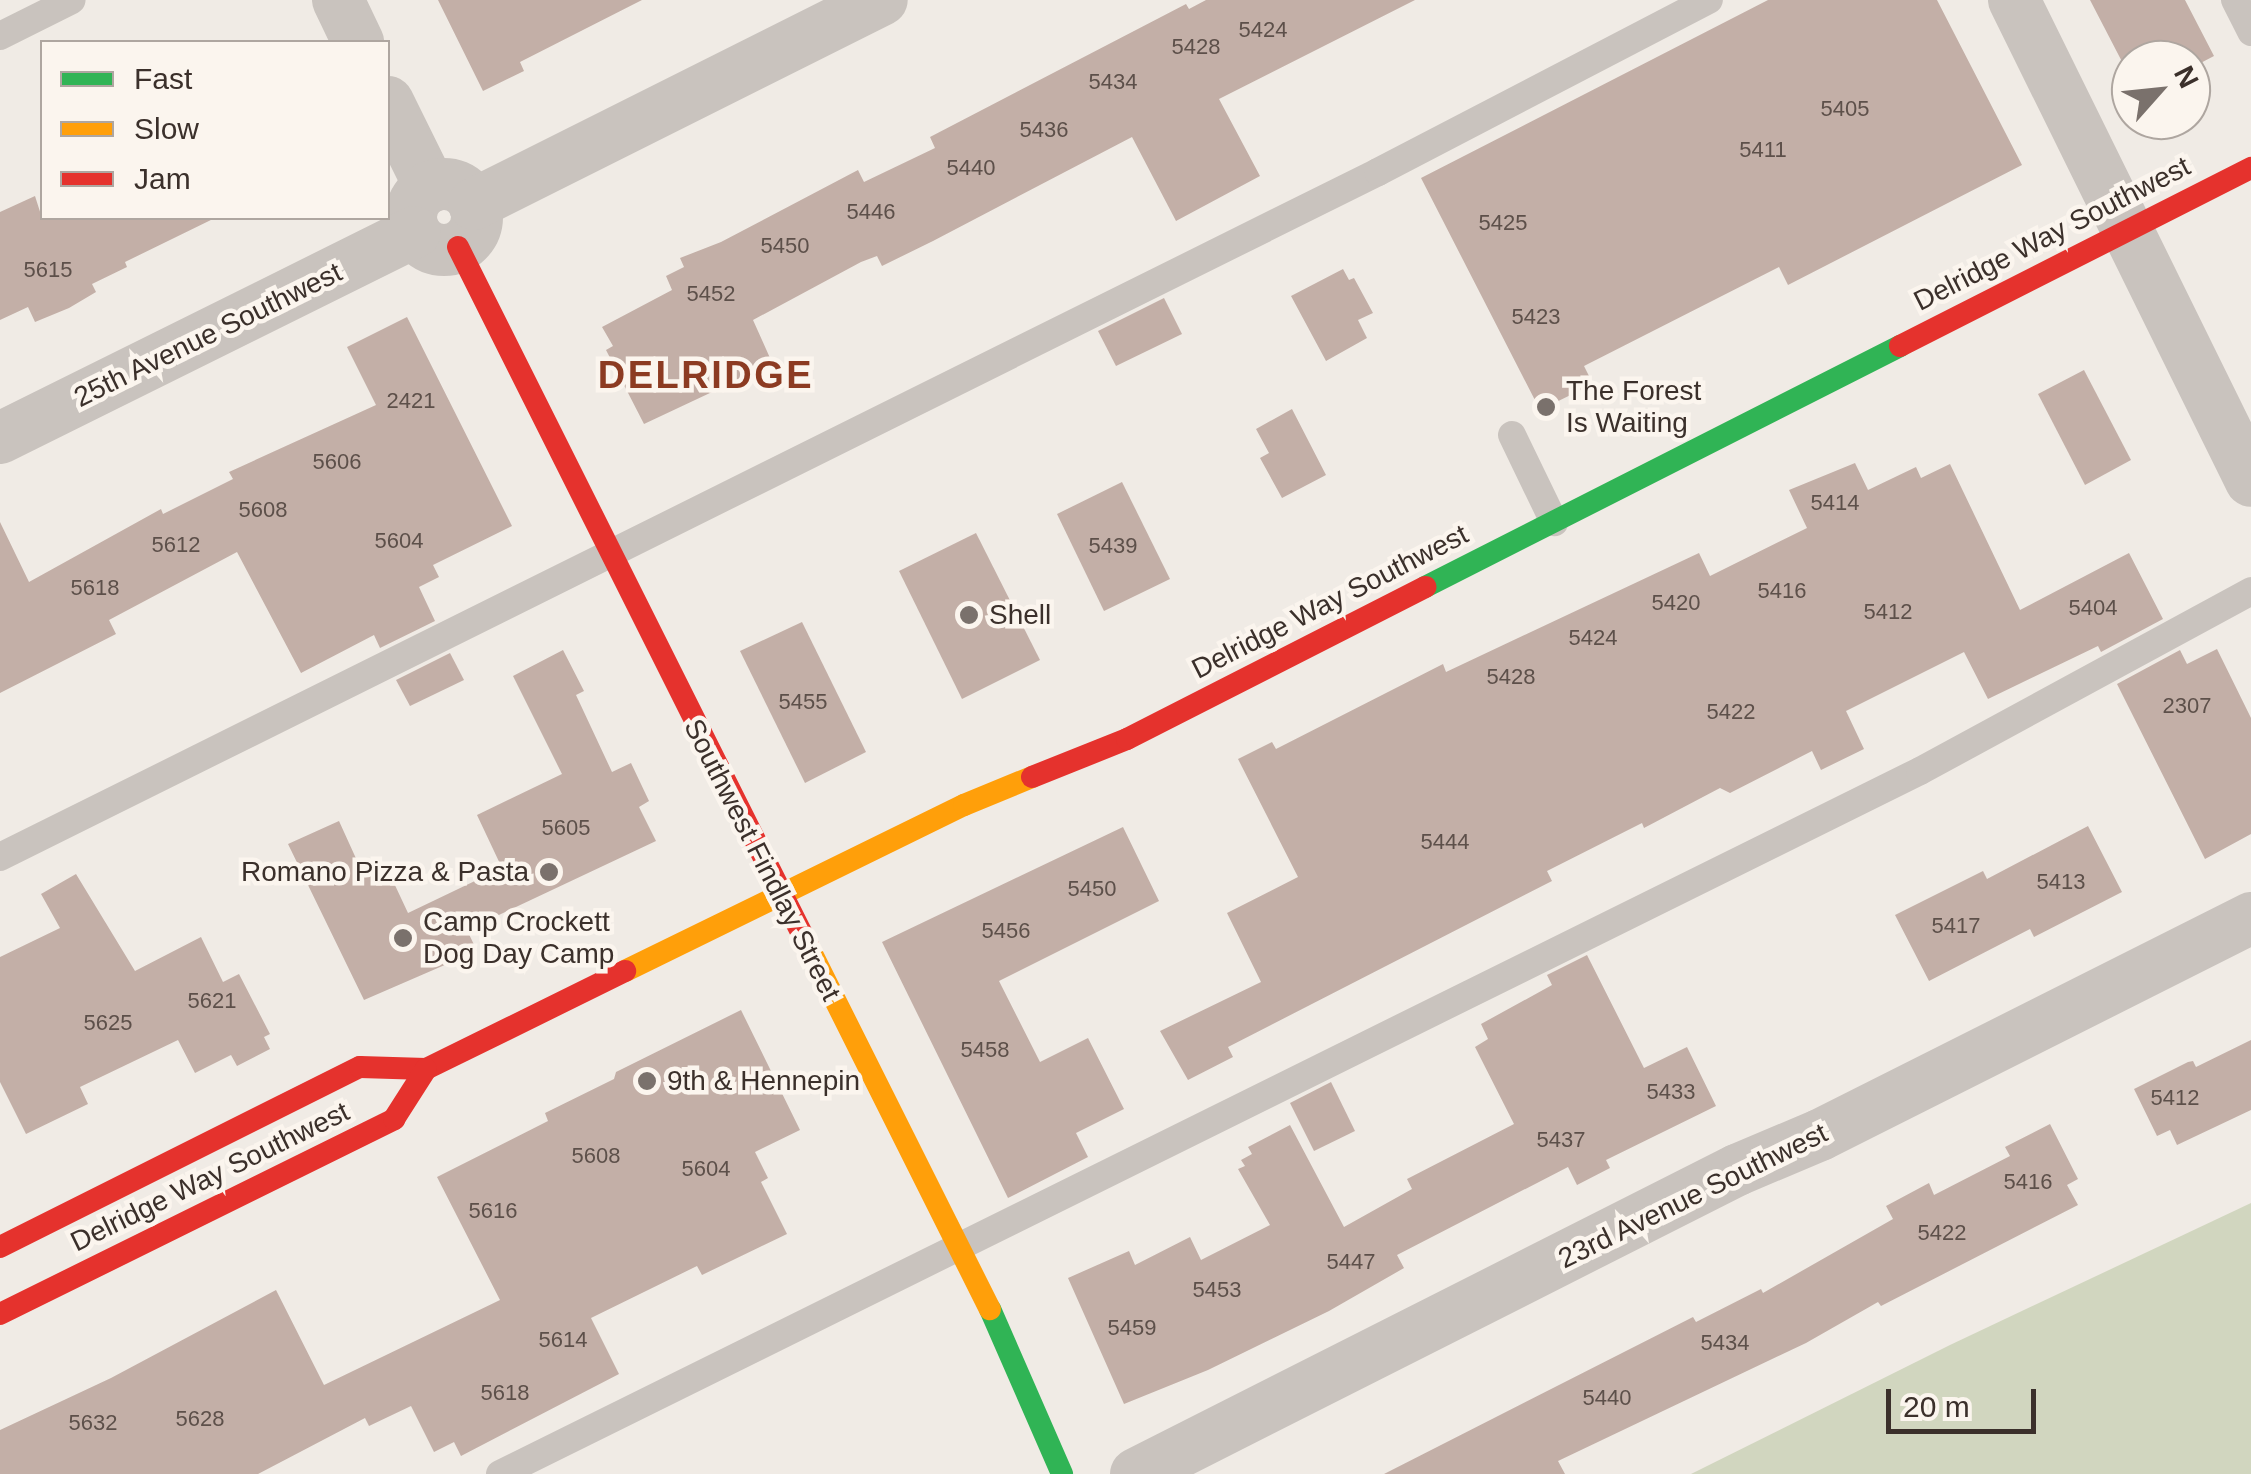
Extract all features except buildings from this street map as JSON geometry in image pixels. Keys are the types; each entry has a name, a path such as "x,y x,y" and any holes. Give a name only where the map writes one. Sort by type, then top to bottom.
{"main road":[{"name":"Delridge Way Southwest","path":"3,1238 360,1067 426,1069 964,805 1127,740 2251,168"},
{"name":"Southwest Findlay Street","path":"444,218 1015,1358 1062,1474"},
{"name":"Delridge Way Southwest","path":"0,1314 394,1119 426,1069"}],"street":[{"path":"338,0 357,40"},
{"name":"25th Avenue Southwest","path":"0,438 882,0"},
{"path":"2014,0 2251,482"},
{"name":"Southwest Findlay Street","path":"390,106 444,218"},
{"name":"23rd Avenue Southwest","path":"1136,1474 1737,1170 1820,1136 2251,918"}],"lane":[{"path":"0,36 72,0"},
{"path":"0,857 609,554 1383,182 1709,0"},
{"path":"2238,1 2251,32"},
{"path":"1512,435 1554,522"},
{"path":"500,1474 1920,771 2251,591"}],"green space":[{"path":"2251,1203 2251,1474 1691,1474 1950,1345"}],"traffic: fast":[{"path":"1425,587 1900,346"},
{"path":"990,1309 1062,1474"}],"traffic: slow":[{"path":"625,971 964,805 1032,777"},
{"path":"809,948 990,1309"}],"traffic: jam":[{"path":"1900,346 2251,168"},
{"path":"458,247 809,948"},
{"path":"1032,777 1127,739 1425,587"},
{"path":"0,1247 360,1067 426,1069 625,971"},
{"path":"0,1314 394,1119 426,1069"}],"place":[{"name":"The Forest Is Waiting","path":"1546,407"},
{"name":"Shell","path":"969,615"},
{"name":"Romano Pizza & Pasta","path":"549,872"},
{"name":"Camp Crockett Dog Day Camp","path":"403,938"},
{"name":"9th & Hennepin","path":"647,1081"}],"district":[{"name":"DELRIDGE","path":"706,376"}]}
